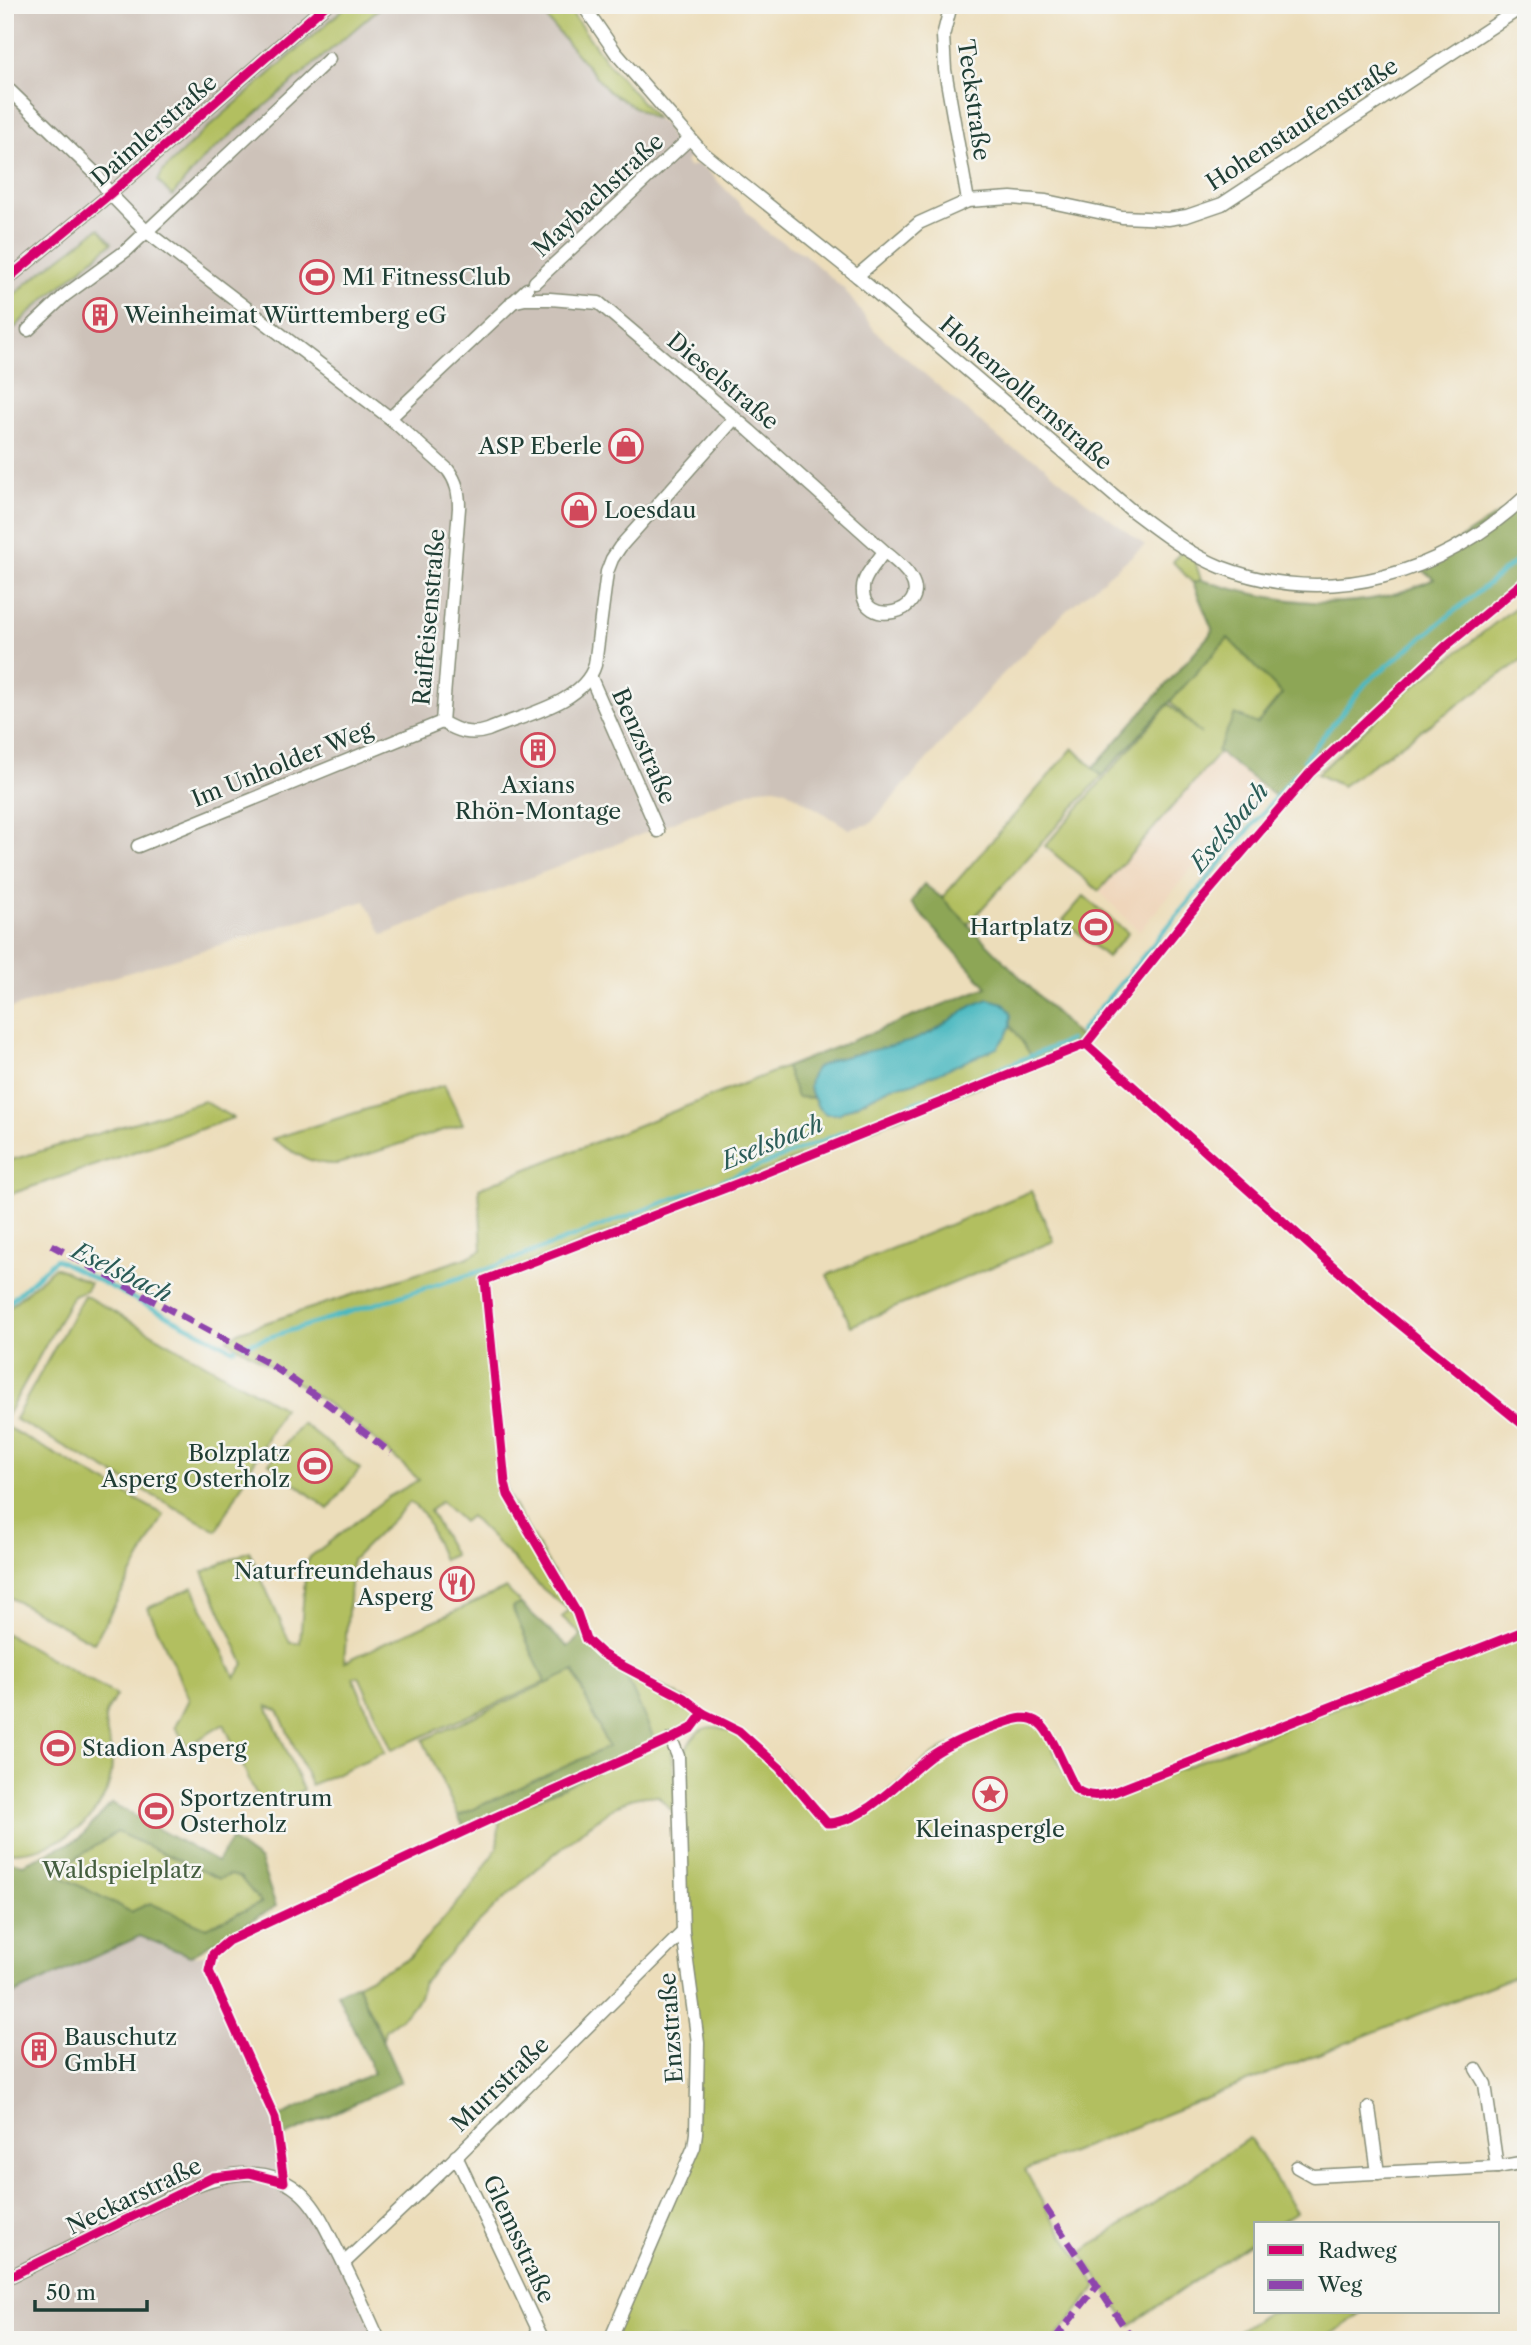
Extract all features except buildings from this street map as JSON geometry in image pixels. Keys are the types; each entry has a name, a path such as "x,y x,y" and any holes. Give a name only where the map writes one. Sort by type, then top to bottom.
{"street":[{"name":"Daimlerstraße","path":"5,281 110,194 326,5"},
{"name":"Hohenzollernstraße","path":"583,5 616,53 702,152 857,276 1130,510 1177,544 1220,566 1269,580 1303,585 1335,584 1380,577 1418,566 1461,546 1526,496"},
{"name":"Hohenstaufenstraße","path":"857,276 919,223 968,201 1011,198 1046,201 1122,217 1168,219 1187,216 1222,204 1525,5"},
{"name":"Teckstraße","path":"946,8 943,36 945,70 968,201"},
{"path":"28,330 64,296 147,232 329,59"},
{"name":"Raiffeisenstraße","path":"5,86 95,173 110,194 147,232 390,418 448,470 459,492 442,722 461,733 479,733 574,695 591,678"},
{"name":"Maybachstraße","path":"390,418 689,139"},
{"name":"Dieselstraße","path":"512,302 550,299 599,303 734,419 884,551 903,568 914,587 908,605 899,612 888,614 870,607 862,590 864,581 884,551"},
{"path":"591,678 607,572 612,559 734,419"},
{"name":"Benzstraße","path":"591,678 658,831"},
{"name":"Im Unholder Weg","path":"138,846 442,722"},
{"name":"Enzstraße","path":"610,2340 694,2147 698,2043 683,1932 678,1756 671,1739"},
{"name":"Murrstraße","path":"344,2263 456,2157 683,1932"},
{"path":"1476,2069 1485,2084 1497,2167"},
{"path":"1369,2108 1378,2173"},
{"name":"Glemsstraße","path":"456,2157 543,2340"},
{"path":"1297,2167 1313,2176 1497,2167 1526,2162"},
{"name":"Neckarstraße","path":"5,2279 213,2178 250,2173 284,2182 295,2188 311,2204 344,2263"},
{"path":"344,2263 375,2338"}],"shaded area":[{"path":"5,5 566,5 606,61 656,118 667,126 671,137 682,149 696,151 685,162 689,167 697,164 705,168 769,234 804,254 844,289 876,332 1008,446 1038,461 1084,500 1145,545 1068,609 995,682 870,824 849,829 786,790 775,787 760,788 383,935 365,901 5,1010"},
{"path":"1219,753 1261,787 1139,931 1099,891"},
{"path":"140,1936 190,1956 213,1954 209,1971 275,2118 284,2182 304,2195 379,2340 5,2340 5,1998"}],"green space":[{"path":"348,5 383,5 204,158 172,196 158,181 163,171 202,133"},
{"path":"542,5 566,5 606,61 656,118 608,91 548,20"},
{"path":"99,228 112,243 30,312 5,338 5,304 26,284"},
{"path":"1526,496 1526,580 1400,687 1340,743 1283,802 1217,751 1235,714 1257,724 1282,694 1228,638 1102,776 1093,768 1213,631 1193,583 1201,580 1259,595 1318,602 1347,602 1405,591 1434,579 1418,566"},
{"path":"1184,547 1195,561 1201,580 1193,583 1173,562"},
{"path":"1526,599 1526,657 1342,786 1317,774 1400,697"},
{"path":"1228,638 1282,694 1257,725 1235,714 1219,753 1099,891 1045,846 1169,704 1201,734 1170,701"},
{"path":"1073,748 1102,776 968,924 942,898"},
{"path":"924,884 942,898 1086,1044 1036,1063 1011,1025 1011,1012 973,1005 919,1038 850,1055 816,1068 809,1088 813,1098 797,1097 786,1067 987,987 911,903"},
{"name":"Hartplatz","path":"1084,896 1128,933 1107,957 1063,920"},
{"path":"1011,1025 1036,1063 485,1280 508,1495 577,1613 586,1639 562,1617 569,1610 543,1589 470,1516 463,1522 441,1501 430,1511 454,1555 443,1560 424,1514 410,1502 352,1560 344,1662 506,1588 521,1604 512,1608 545,1682 392,1750 359,1676 353,1677 385,1752 311,1785 278,1710 267,1706 303,1790 262,1808 224,1724 188,1746 175,1727 189,1699 148,1608 193,1587 235,1678 244,1664 203,1572 249,1551 290,1643 300,1643 306,1565 310,1557 388,1497 419,1480 375,1440 328,1404 227,1340 240,1331 466,1258 482,1250 479,1188 786,1067 797,1097 813,1098 818,1107 853,1107 891,1087 909,1084 938,1073 1006,1036"},
{"path":"444,1085 463,1124 338,1164 311,1160 272,1139"},
{"path":"204,1101 233,1118 5,1196 5,1162"},
{"path":"1031,1191 1054,1241 851,1326 827,1275"},
{"path":"55,1267 90,1283 86,1290 73,1295 5,1419 5,1311"},
{"path":"84,1295 283,1408 217,1531 15,1419"},
{"name":"Bolzplatz Asperg Osterholz","path":"302,1423 360,1469 328,1509 269,1463"},
{"path":"5,1426 164,1515 94,1643 5,1595"},
{"path":"521,1604 568,1647 582,1635 601,1653 621,1665 657,1745 466,1831 458,1816 608,1747 574,1671 546,1684 512,1607"},
{"name":"Stadion Asperg","path":"5,1633 116,1695 105,1719 112,1761 110,1781 103,1800 78,1829 62,1839 44,1847 5,1852"},
{"path":"1526,1633 1526,1972 1025,2170 1045,2207 1097,2286 1054,2340 610,2340 694,2147 698,2043 683,1932 682,1763 694,1736 711,1727 731,1731 753,1745 796,1787 827,1823 841,1821 870,1807 921,1764 950,1745 974,1734 1019,1721 1028,1721 1042,1730 1073,1790 1088,1797 1103,1797 1114,1795"},
{"path":"621,1665 684,1698 703,1713 692,1728 671,1739 678,1817 658,1796 648,1796 626,1801 595,1820 531,1874 458,1944 424,1981 419,1997 410,2010 385,2030 383,2039 357,1984 409,1958 470,1889 497,1848 500,1815 657,1745"},
{"path":"573,1671 608,1747 458,1816 423,1740"},
{"path":"112,1803 217,1862 231,1840 260,1861 276,1906 190,1956 140,1936 5,1998 5,1860 23,1864 79,1839","holes":["117,1832 219,1879 229,1875 240,1877 261,1903 206,1928 150,1903 131,1912 54,1873"]},
{"name":"Waldspielplatz","path":"117,1832 219,1878 229,1875 240,1877 262,1903 206,1928 150,1903 131,1912 54,1873"},
{"path":"357,1984 401,2082 279,2139 275,2118 374,2073 337,1993"},
{"path":"1249,2138 1296,2212 1280,2222 1254,2222 1254,2240 1130,2325 1081,2253"},
{"path":"1265,2314 1361,2314 1322,2340 1226,2340"}],"water":[{"path":"989,999 1003,1003 1011,1012 1011,1025 997,1048 909,1084 891,1087 838,1114 826,1114 818,1107 809,1088 816,1068 831,1060 912,1041 932,1032 973,1005"}],"waterway":[{"name":"Eselsbach","path":"1304,760 1366,683 1526,553"},
{"name":"Eselsbach","path":"1080,1032 1296,773"},
{"name":"Eselsbach","path":"485,1270 760,1166 1070,1040"},
{"name":"Eselsbach","path":"5,1306 56,1259 232,1349 235,1348"},
{"name":"Eselsbach","path":"244,1345 484,1270"}],"marked path":[{"path":"51,1245 268,1363 328,1404 391,1453"},
{"path":"1045,2207 1133,2340"},
{"path":"1054,2340 1097,2286"}],"cycle path":[{"path":"5,281 110,194 326,5"},
{"path":"1526,580 1446,646 1310,773 1192,911 1086,1044 757,1176 485,1280 508,1495 577,1613 586,1639 601,1653 739,1731 780,1768 827,1823 841,1821 870,1807 922,1763 949,1745 1013,1720 1024,1718 1039,1723 1054,1744 1076,1789 1090,1795 1104,1794 1526,1630"},
{"path":"1086,1044 1375,1304 1526,1427"},
{"path":"5,2279 213,2177 249,2173 284,2182 275,2118 209,1971 213,1954 228,1941 671,1739 692,1728 703,1713"}],"place":[{"name":"M1 FitnessClub","path":"317,277"},
{"name":"Weinheimat Württemberg eG","path":"100,315"},
{"name":"ASP Eberle","path":"626,446"},
{"name":"Loesdau","path":"579,510"},
{"name":"Axians Rhön-Montage","path":"538,750"},
{"name":"Hartplatz","path":"1096,927"},
{"name":"Bolzplatz Asperg Osterholz","path":"315,1466"},
{"name":"Naturfreundehaus Asperg","path":"457,1584"},
{"name":"Stadion Asperg","path":"58,1748"},
{"name":"Kleinaspergle","path":"990,1794"},
{"name":"Sportzentrum Osterholz","path":"156,1811"},
{"name":"Bauschutz GmbH","path":"39,2050"}]}
